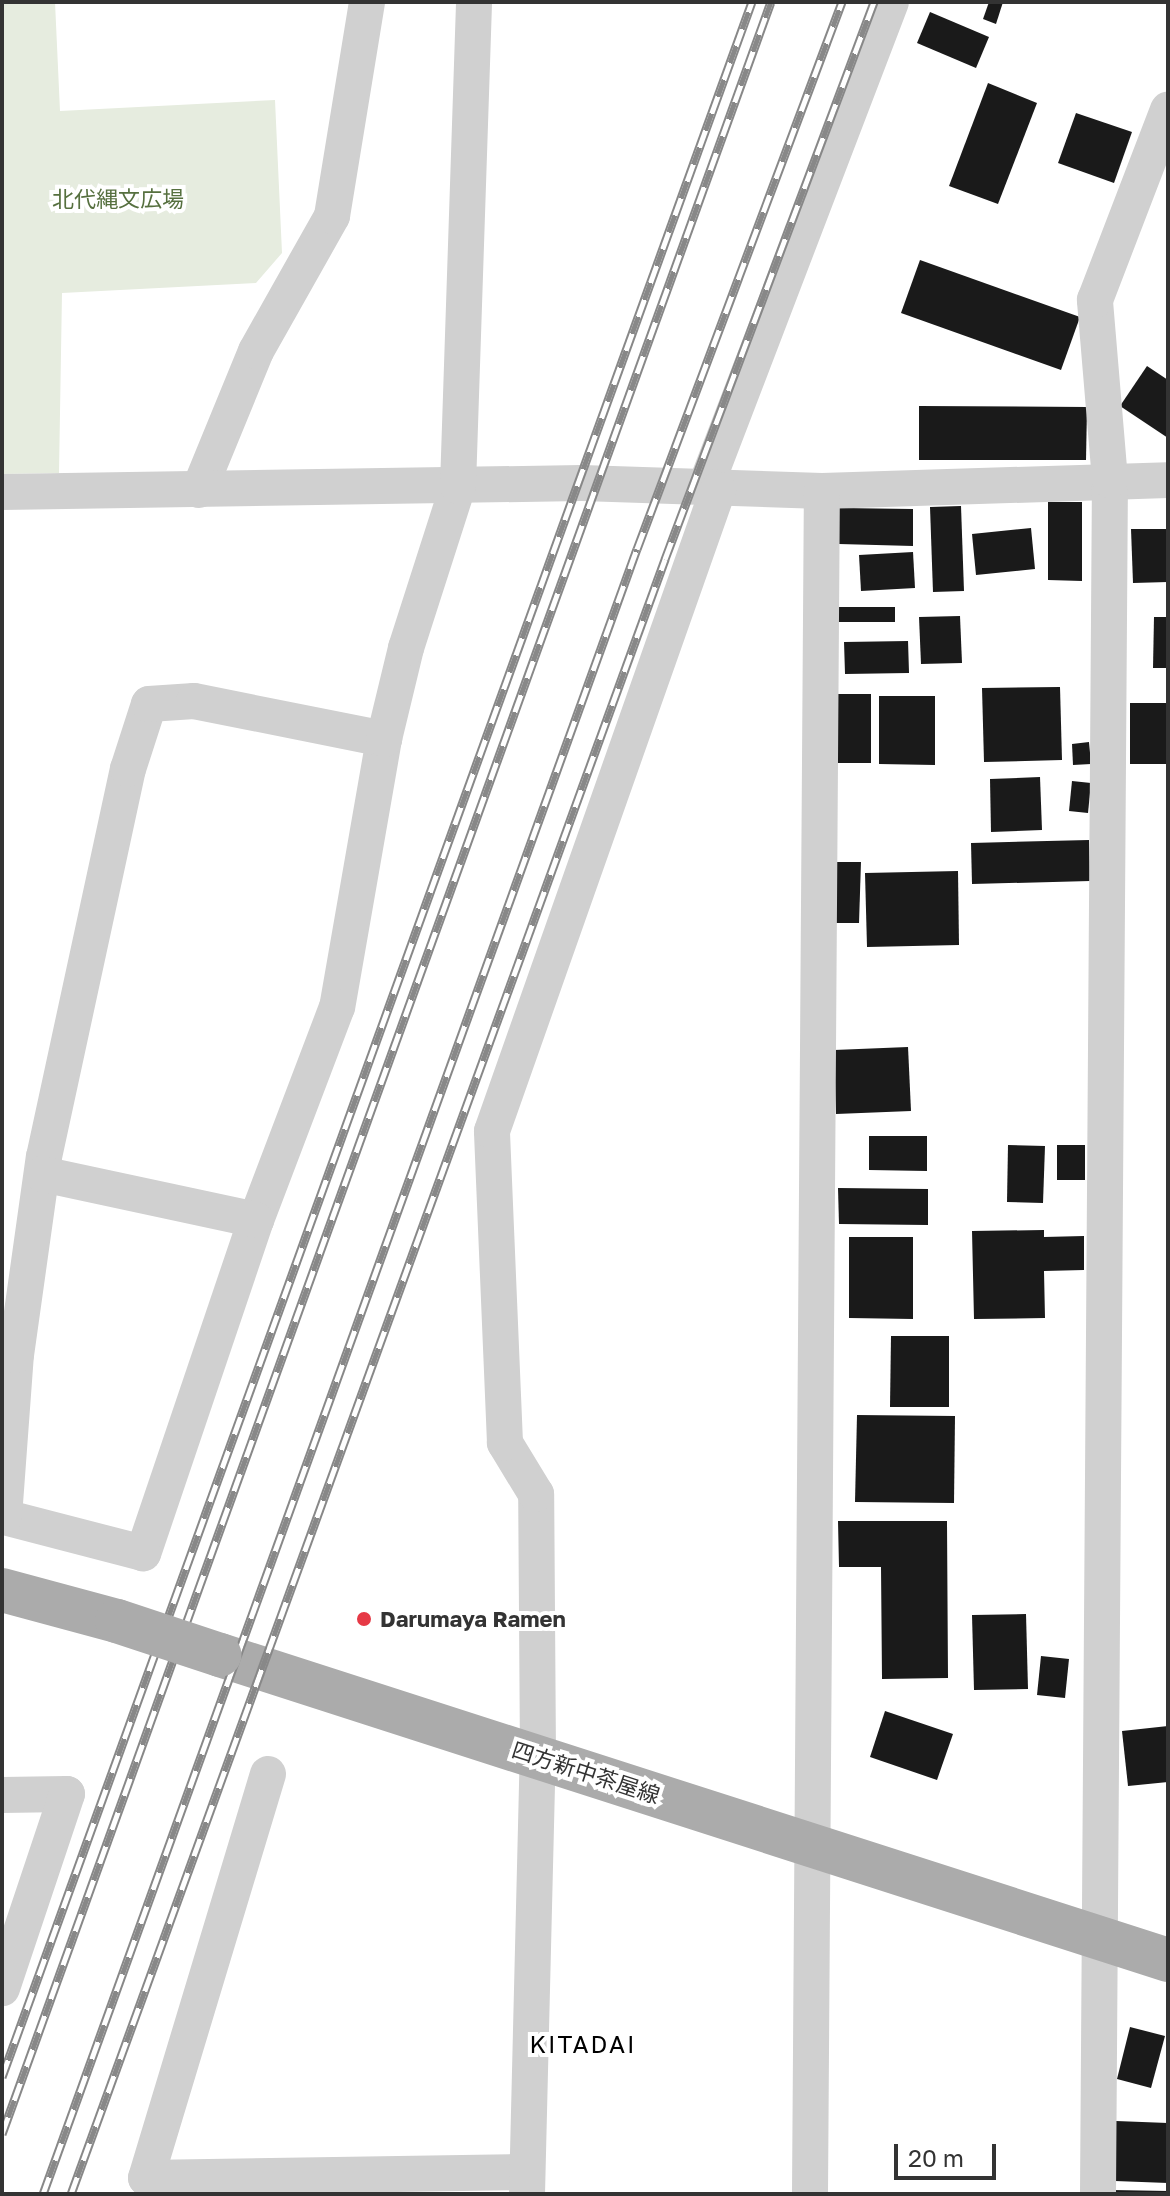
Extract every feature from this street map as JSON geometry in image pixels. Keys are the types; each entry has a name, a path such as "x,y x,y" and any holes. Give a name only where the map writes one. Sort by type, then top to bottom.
{"main road":[{"name":"四方新中茶屋線","path":"2,1590 117,1621 1168,1960"}],"street":[{"path":"199,490 256,351 332,216 367,2"},
{"path":"384,739 194,701 149,704 128,769 42,1174 9,1356 4,1517 143,1553 256,1220 337,1007 384,739 406,648 458,486 474,2"},
{"path":"268,1774 146,2178 232,2185 527,2183 538,1757 536,1494 505,1443 492,1131 711,489 891,2"},
{"path":"1098,2194 1110,480 1095,300 1168,110"},
{"path":"2,492 601,483 822,491 1168,480"},
{"path":"810,2194 822,491"},
{"path":"42,1174 256,1220"},
{"path":"2,1795 67,1794 2,1988"}],"green space":[{"name":"北代縄文広場","path":"2,2 55,2 60,111 275,100 282,253 256,283 62,293 59,473 2,474"}],"building":[{"path":"989,2 1003,2 996,24 983,19"},
{"path":"930,12 989,37 976,68 917,43"},
{"path":"988,83 1037,103 998,204 949,186"},
{"path":"1076,113 1132,132 1114,183 1058,163"},
{"path":"920,260 1080,317 1061,370 901,313"},
{"path":"1147,366 1168,380 1168,438 1120,406"},
{"path":"919,406 1087,407 1086,460 919,460"},
{"path":"1048,502 1082,502 1082,581 1048,580"},
{"path":"961,506 964,591 933,592 930,507"},
{"path":"839,508 913,509 913,546 839,544"},
{"path":"1031,528 1035,569 976,575 972,534"},
{"path":"1131,529 1168,529 1168,582 1133,583"},
{"path":"913,552 915,588 861,591 859,555"},
{"path":"835,607 895,607 895,622 835,622"},
{"path":"960,616 962,663 921,664 919,617"},
{"path":"1154,617 1168,617 1168,668 1153,668"},
{"path":"908,641 909,673 845,674 844,642"},
{"path":"1060,687 1062,760 984,762 982,688"},
{"path":"835,694 871,694 871,763 835,763"},
{"path":"879,696 935,696 935,765 879,764"},
{"path":"1130,703 1168,703 1168,764 1130,764"},
{"path":"1089,742 1091,764 1073,765 1072,744"},
{"path":"1040,777 1042,830 991,832 990,779"},
{"path":"1072,781 1091,783 1088,813 1069,811"},
{"path":"1089,840 1090,881 972,884 971,843"},
{"path":"836,862 861,862 859,923 835,923"},
{"path":"958,871 959,945 867,947 865,873"},
{"path":"908,1047 911,1111 836,1114 834,1050"},
{"path":"869,1136 927,1136 927,1171 869,1170"},
{"path":"1008,1145 1045,1146 1043,1203 1007,1202"},
{"path":"1057,1145 1085,1145 1085,1180 1057,1180"},
{"path":"838,1188 928,1189 928,1225 839,1224"},
{"path":"1044,1230 1044,1237 1084,1236 1084,1270 1044,1271 1045,1318 974,1319 972,1231"},
{"path":"849,1237 913,1237 913,1319 849,1318"},
{"path":"891,1336 949,1336 949,1407 890,1407"},
{"path":"857,1415 955,1416 954,1503 855,1502"},
{"path":"838,1521 947,1521 948,1678 882,1679 881,1567 839,1567"},
{"path":"1026,1614 1028,1689 974,1690 972,1615"},
{"path":"1041,1656 1069,1659 1065,1698 1037,1695"},
{"path":"885,1711 953,1734 937,1780 870,1757"},
{"path":"1168,1726 1168,1782 1128,1786 1122,1731"},
{"path":"1130,2027 1165,2036 1151,2088 1117,2079"},
{"path":"1116,2121 1168,2123 1168,2183 1115,2181"},
{"path":"1112,2190 1168,2191 1168,2194 1112,2194"}],"railway":[{"path":"2,2077 752,2"},
{"path":"2,2134 771,2"},
{"path":"43,2194 637,549 842,2"},
{"path":"71,2194 665,559 874,2"}],"place":[{"name":"Darumaya Ramen","path":"364,1619"}],"district":[{"name":"KITADAI","path":"583,2044"}]}
